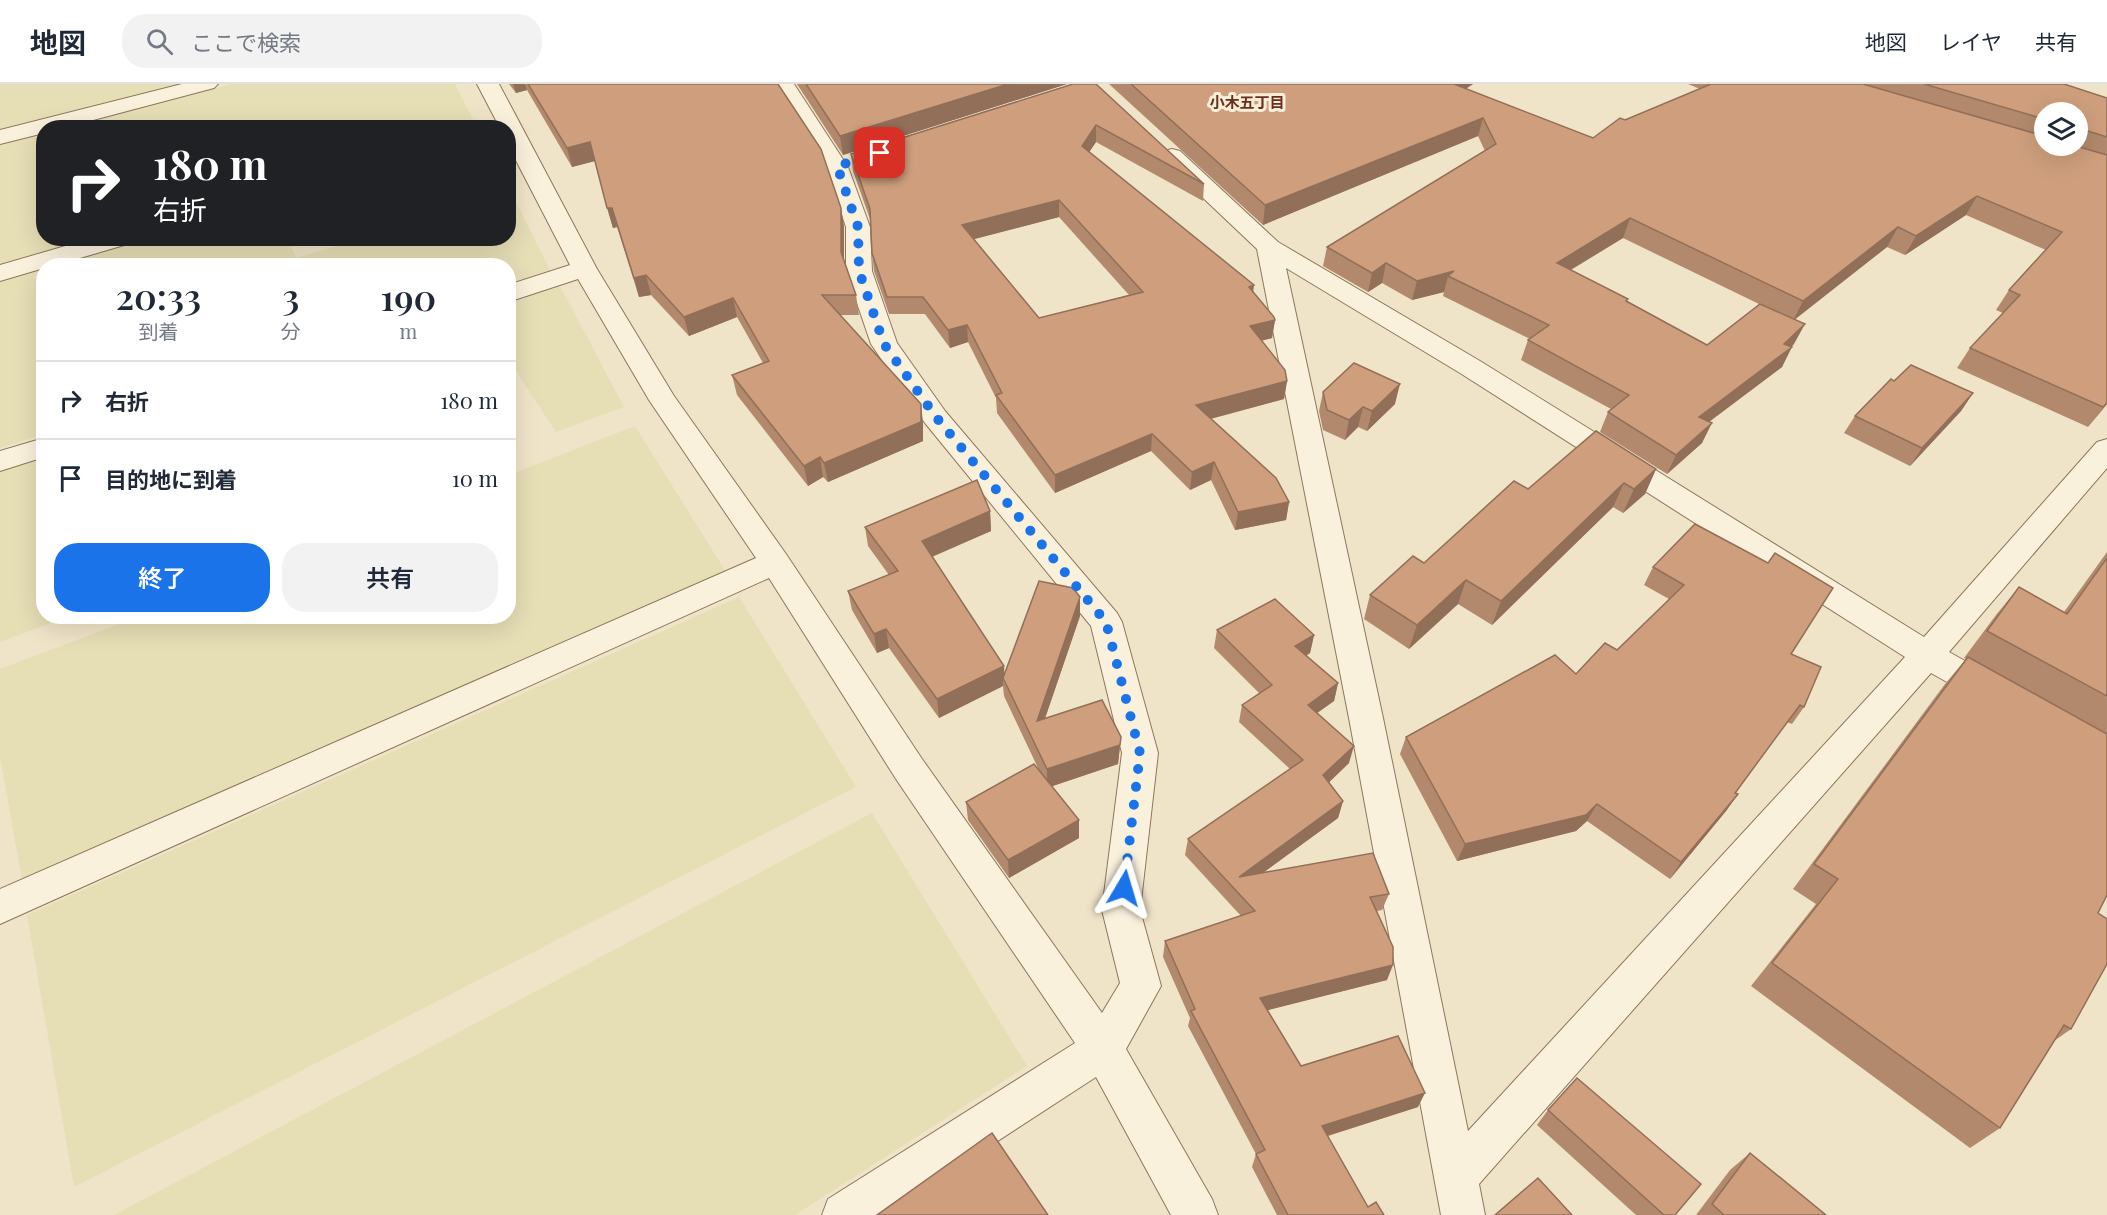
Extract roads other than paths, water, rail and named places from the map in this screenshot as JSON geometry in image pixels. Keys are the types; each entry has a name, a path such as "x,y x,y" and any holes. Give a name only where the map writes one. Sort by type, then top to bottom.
{"street":[{"path":"66,120 207,84"},
{"path":"488,84 506,120"},
{"path":"783,84 848,163 858,227 859,271 884,344 936,417 1106,622 1140,753 1121,910 1141,986 1103,1049 844,1215"},
{"path":"0,137 36,128"},
{"path":"516,139 584,269 663,400 775,562 909,769 1103,1049 1197,1215"},
{"path":"1156,142 1269,247 1470,367 1928,655 2027,712"},
{"path":"52,258 94,246"},
{"path":"1269,247 1366,718 1459,1196"},
{"path":"0,273 36,263"},
{"path":"516,291 584,269"},
{"path":"1459,1196 2107,449"},
{"path":"0,461 36,450"},
{"path":"0,907 775,562"}],"district":[{"name":"小木五丁目","path":"1247,102"}]}
